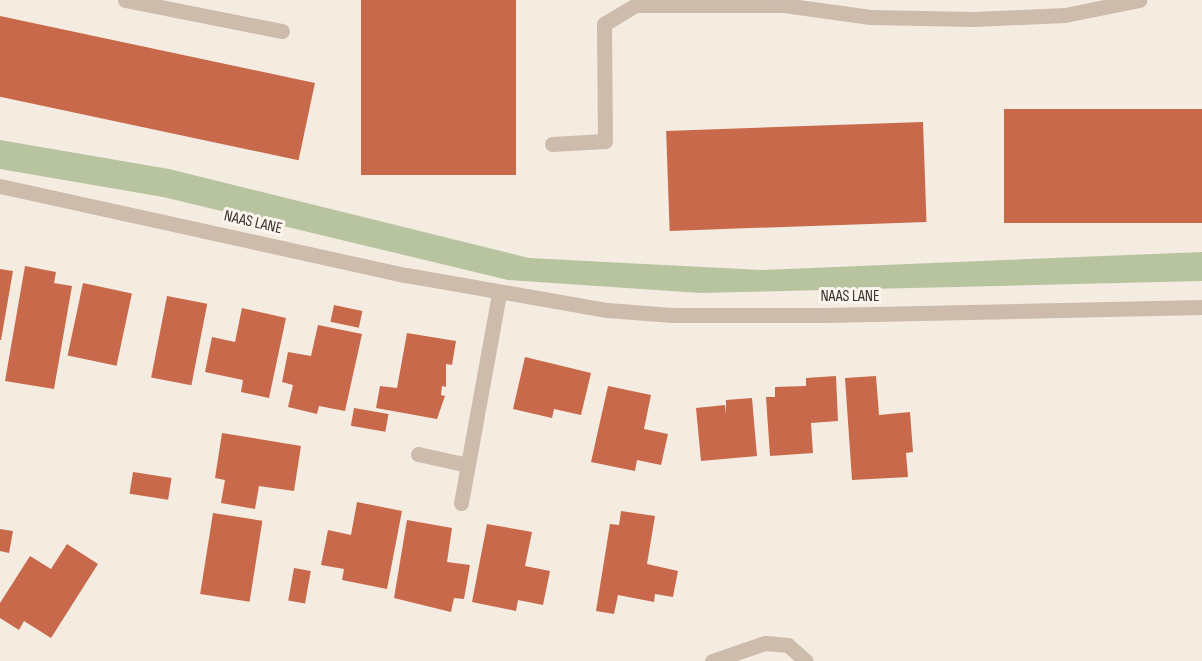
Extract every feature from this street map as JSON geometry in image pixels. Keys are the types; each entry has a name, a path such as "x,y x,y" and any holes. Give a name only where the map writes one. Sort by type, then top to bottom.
{"street":[{"path":"125,0 200,7 282,31"},
{"path":"552,144 605,141 604,24 636,4 781,2 870,17 974,19 1065,15 1139,0"},
{"name":"NAAS LANE","path":"0,186 499,293 607,310 672,315 965,314 1202,307"},
{"path":"461,503 499,293"},
{"path":"418,454 468,465"},
{"path":"712,661 765,643 788,645 806,661"}],"green space":[{"path":"0,140 169,169 529,258 761,270 1202,252 1202,281 700,293 508,280 163,197 0,169"}],"building":[{"path":"361,0 516,0 516,175 361,175"},
{"path":"0,16 315,83 299,160 0,97"},
{"path":"1004,109 1202,109 1202,223 1004,223"},
{"path":"923,122 926,222 670,231 666,131"},
{"path":"25,266 56,272 54,283 72,286 54,389 5,381"},
{"path":"0,269 13,271 1,340 0,340"},
{"path":"83,283 132,293 117,366 68,355"},
{"path":"167,296 207,304 191,385 151,377"},
{"path":"334,305 362,311 359,328 330,322"},
{"path":"242,308 286,318 269,398 241,392 243,380 205,372 212,337 235,342"},
{"path":"318,325 362,334 345,411 319,406 317,414 288,407 293,385 282,382 288,352 311,356"},
{"path":"407,333 456,341 452,365 446,364 446,387 442,386 441,395 445,396 437,419 376,408 380,386 397,388"},
{"path":"525,357 591,373 581,415 554,409 552,418 513,409"},
{"path":"836,376 838,421 811,423 813,453 770,456 766,397 775,397 775,387 806,386 806,378"},
{"path":"876,376 879,415 910,412 913,452 906,453 908,477 852,480 845,378"},
{"path":"608,386 651,395 644,429 668,434 661,465 637,460 635,471 591,462"},
{"path":"752,398 757,456 701,461 696,408 725,405 726,415 726,400"},
{"path":"354,408 388,414 385,432 351,426"},
{"path":"222,433 301,446 294,491 259,486 255,509 221,503 225,480 215,478"},
{"path":"133,472 172,478 168,500 130,494"},
{"path":"357,502 402,511 387,589 342,580 344,569 321,565 328,530 351,535"},
{"path":"621,511 655,516 647,564 678,571 673,597 655,594 654,602 618,595 614,614 596,611 610,524 619,525"},
{"path":"213,513 262,521 250,602 200,594"},
{"path":"407,520 452,528 447,562 470,565 464,599 454,598 451,612 394,598"},
{"path":"487,524 532,532 525,566 550,571 543,605 518,600 516,611 472,602"},
{"path":"0,529 13,531 9,553 0,551"},
{"path":"67,544 98,564 51,638 24,621 19,630 0,618 0,603 30,556 51,569"},
{"path":"294,568 311,571 305,603 288,600"}]}
